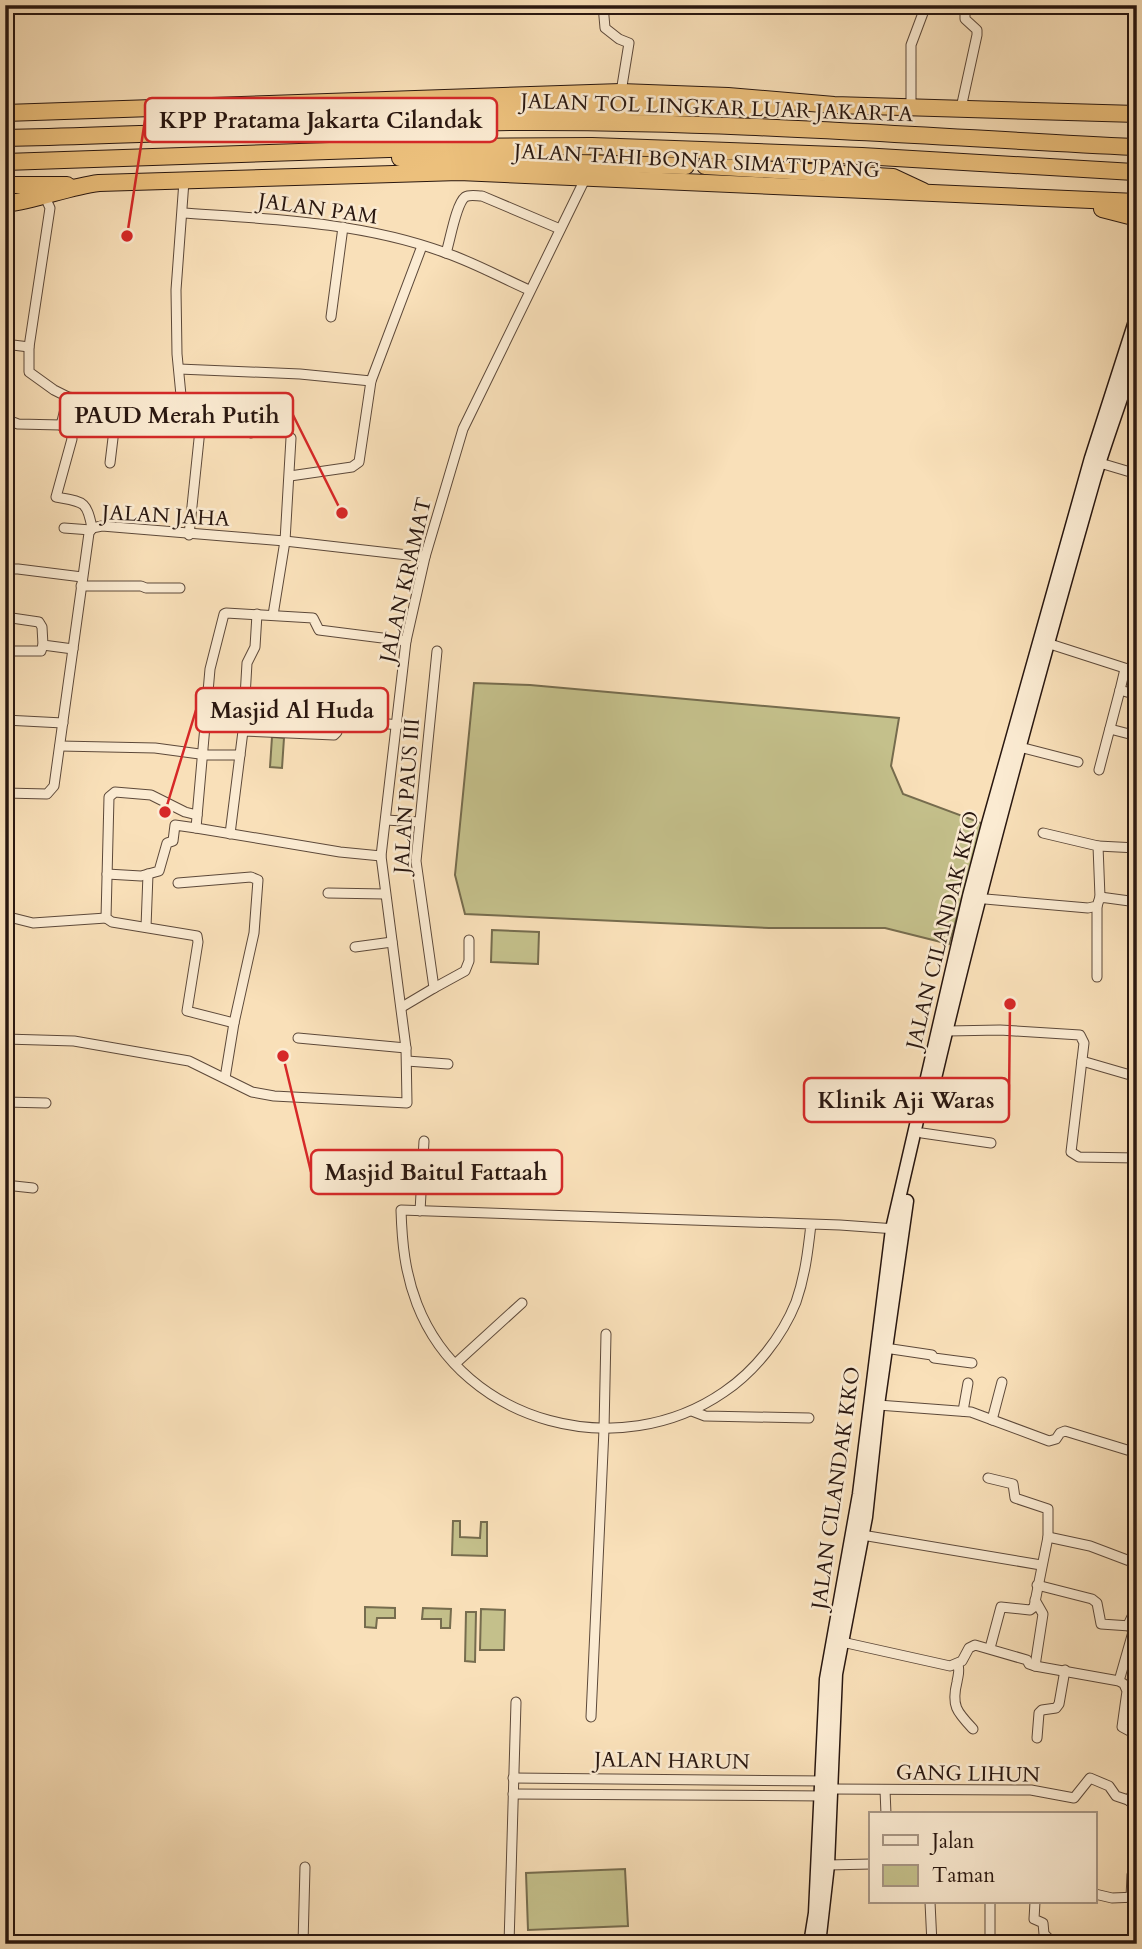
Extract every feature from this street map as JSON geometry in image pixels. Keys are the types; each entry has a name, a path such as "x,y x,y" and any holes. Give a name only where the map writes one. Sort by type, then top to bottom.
{"highway":[{"path":"5,113 621,92 728,96 857,106 1137,114"},
{"path":"263,129 293,122 475,108 793,110 857,106"},
{"path":"1118,112 1137,127"},
{"name":"JALAN TOL LINGKAR LUAR JAKARTA","path":"5,138 498,122 664,124 1134,147"},
{"path":"5,128 50,128 61,131 66,137"},
{"name":"JALAN TOL LINGKAR LUAR JAKARTA","path":"5,162 449,147 592,146 848,156 1135,180"},
{"path":"233,154 263,160 394,158 686,166"},
{"path":"5,170 50,161"},
{"path":"705,166 893,177 927,193"},
{"name":"JALAN TAHI BONAR SIMATUPANG","path":"5,204 45,197 80,185 99,183 459,172 1137,202"},
{"path":"1119,202 1135,180"},
{"path":"5,186 80,185"},
{"path":"1077,200 1137,218"}],"street":[{"path":"911,107 911,45 926,5"},
{"path":"961,108 977,36 977,30 965,19 965,5"},
{"path":"601,6 606,28 619,39 629,43 621,92"},
{"name":"JALAN KRAMAT","path":"221,1076 252,1092 274,1096 407,1103 407,1061 402,1007 381,856 406,641 449,470 470,410 586,177"},
{"path":"183,416 176,290 184,181"},
{"path":"446,253 460,203 473,195 482,196 560,229"},
{"path":"45,197 50,208 29,347 29,372 68,397 199,417 201,420 251,433"},
{"name":"JALAN PAM","path":"183,213 343,227 446,253 529,290"},
{"path":"331,317 343,227"},
{"path":"290,476 357,466 362,456 371,381 422,246"},
{"name":"JALAN CILANDAK KKO","path":"819,1944 828,1865 826,1679 859,1494 897,1229 974,897 1137,314"},
{"path":"5,344 29,347"},
{"name":"JALAN CILANDAK KKO","path":"1105,430 1137,349"},
{"path":"179,369 300,374 371,381"},
{"path":"61,425 68,397"},
{"path":"110,463 117,405"},
{"path":"5,419 18,424 61,425 71,435 56,497 81,502 89,510 92,529 64,528"},
{"path":"190,535 201,420"},
{"path":"274,615 285,541 292,438"},
{"path":"1096,461 1137,474"},
{"name":"JALAN CILANDAK KKO","path":"1016,745 1050,644 1090,479"},
{"name":"JALAN JAHA","path":"5,793 47,794 54,786 81,582 92,529 102,526 285,541 425,557"},
{"path":"5,569 18,569 81,582 180,588"},
{"path":"196,827 210,669 224,614 313,618 319,630 406,641"},
{"path":"230,834 243,731 247,663 255,648 257,614"},
{"path":"5,617 39,622 44,645 41,651 5,651"},
{"path":"1050,644 1137,672"},
{"path":"44,645 72,649"},
{"name":"JALAN PAUS III","path":"434,988 418,880 419,822 438,651"},
{"path":"1099,770 1125,668"},
{"path":"1120,690 1137,695"},
{"path":"243,731 334,735 337,732 338,715 341,713 361,714 374,722 398,725"},
{"path":"5,720 63,723"},
{"path":"1110,729 1137,736"},
{"path":"1016,745 1078,762"},
{"path":"60,746 155,748 202,754 240,755"},
{"path":"106,918 109,797 115,792 151,795 197,815"},
{"path":"386,820 419,822"},
{"path":"107,874 148,874 159,871 167,843 173,841 175,825 276,839 340,852 381,856"},
{"path":"1043,833 1098,846 1137,848"},
{"path":"1097,977 1098,846"},
{"path":"146,927 148,874"},
{"path":"5,1040 74,1041 189,1061 221,1076 229,1055 254,933 258,880 251,877 178,883"},
{"path":"328,893 385,894"},
{"path":"974,897 1088,908 1099,901 1137,902"},
{"path":"5,916 33,923 106,918 113,922 197,936 187,1011 234,1023"},
{"path":"402,1007 465,971 469,961 468,940"},
{"path":"355,947 392,942"},
{"name":"JALAN CILANDAK KKO","path":"810,1944 836,1674 869,1495 897,1229 948,1031 953,989"},
{"path":"948,1031 1000,1030 1080,1035 1084,1039 1071,1152 1079,1157 1137,1158"},
{"path":"298,1038 406,1048"},
{"path":"407,1061 448,1064"},
{"path":"1082,1061 1137,1077"},
{"path":"5,1102 46,1103"},
{"path":"922,1133 991,1143"},
{"path":"420,1211 424,1141"},
{"path":"5,1185 33,1188"},
{"path":"811,1224 807,1265 795,1304 776,1339 750,1370 733,1386 692,1410 656,1423 631,1428 604,1429 563,1425 523,1412 486,1391 455,1363 417,1306 407,1275 401,1210 811,1224 897,1229"},
{"path":"1137,1256 1137,1270"},
{"path":"455,1363 522,1303"},
{"path":"591,1717 606,1334"},
{"path":"885,1348 972,1363"},
{"path":"992,1420 1002,1382"},
{"path":"963,1411 968,1383"},
{"path":"878,1405 963,1411 1049,1441 1065,1431 1137,1454"},
{"path":"692,1410 705,1416 809,1418"},
{"path":"988,1478 1013,1484 1014,1498 1048,1509 1048,1537 1033,1609 1001,1608 990,1648"},
{"path":"862,1535 1041,1565"},
{"path":"1048,1537 1090,1546 1135,1563"},
{"path":"1037,1585 1092,1599 1097,1603 1101,1624 1133,1629"},
{"path":"1035,1600 1043,1614 1035,1665"},
{"path":"1119,1681 1133,1629 1129,1623 1137,1606"},
{"path":"842,1642 950,1666 958,1665 969,1648 975,1645 1027,1660 1029,1664 1119,1681 1127,1690 1122,1727 1137,1735"},
{"path":"958,1665 960,1670 953,1698 958,1712 973,1729"},
{"path":"1037,1738 1039,1713 1056,1708 1059,1704 1065,1670"},
{"path":"509,1944 516,1702"},
{"name":"JALAN HARUN","path":"513,1778 827,1788"},
{"name":"GANG LIHUN","path":"827,1788 1031,1790 1073,1798 1090,1778 1109,1786 1116,1796 1133,1802"},
{"path":"1133,1802 1137,1784"},
{"name":"JALAN HARUN","path":"513,1794 827,1788"},
{"path":"885,1790 886,1812"},
{"path":"1096,1894 1112,1898 1134,1898 1132,1875 1137,1862"},
{"path":"828,1865 869,1864"},
{"path":"303,1944 305,1867"},
{"path":"930,1904 932,1944"},
{"path":"990,1904 990,1944"},
{"path":"1035,1904 1034,1919 1043,1923 1044,1934 1050,1944"},
{"path":"5,1934 11,1944"}],"green space":[{"path":"474,683 530,685 899,718 891,766 903,794 984,824 949,944 885,928 769,928 465,914 455,875"},
{"path":"272,737 284,738 282,768 270,767"},
{"path":"492,930 539,932 538,964 491,962"},
{"path":"453,1521 460,1521 460,1537 480,1538 481,1522 487,1522 487,1556 452,1555"},
{"path":"365,1607 395,1608 395,1618 377,1618 376,1628 365,1627"},
{"path":"423,1608 451,1609 450,1628 441,1628 441,1619 422,1619"},
{"path":"481,1609 505,1610 504,1650 480,1650"},
{"path":"466,1612 476,1612 475,1662 465,1661"},
{"path":"625,1869 628,1926 528,1930 526,1873"}],"place":[{"name":"KPP Pratama Jakarta Cilandak","path":"127,236"},
{"name":"PAUD Merah Putih","path":"342,513"},
{"name":"Masjid Al Huda","path":"165,812"},
{"name":"Klinik Aji Waras","path":"1010,1004"},
{"name":"Masjid Baitul Fattaah","path":"283,1056"}]}
